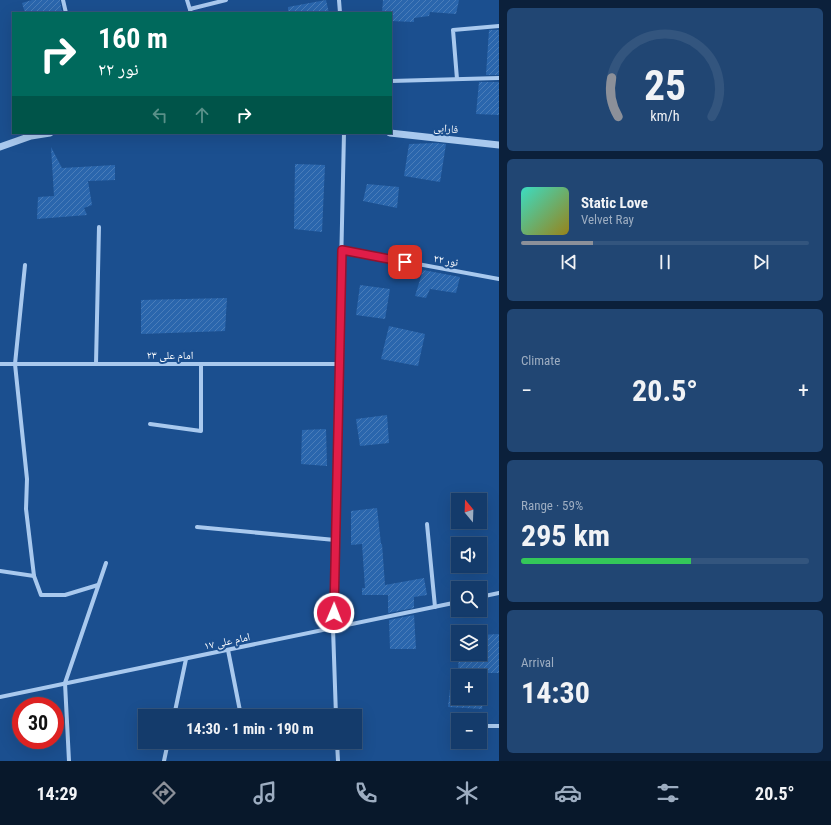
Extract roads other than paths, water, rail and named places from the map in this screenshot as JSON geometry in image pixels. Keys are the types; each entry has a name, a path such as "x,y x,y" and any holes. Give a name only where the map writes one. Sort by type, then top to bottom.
{"street":[{"path":"63,0 66,12"},
{"path":"187,0 190,11 226,0"},
{"path":"339,0 340,12"},
{"path":"457,78 453,30 499,26"},
{"path":"392,80 499,78"},
{"name":"فارابی","path":"392,133 499,145"},
{"path":"0,148 31,136 44,134"},
{"path":"336,709 333,628 344,134"},
{"path":"96,364 99,227"},
{"name":"نور ۲۲","path":"342,250 499,279"},
{"path":"25,265 15,364 27,479 26,509 34,576 41,595 65,595 98,585"},
{"name":"امام علی ۲۳","path":"0,364 339,364"},
{"path":"150,424 201,431 201,364"},
{"path":"426,524 435,607"},
{"path":"197,527 335,540"},
{"path":"69,761 65,684 106,563"},
{"path":"0,570 34,576"},
{"path":"487,596 499,593"},
{"name":"امام علی ۱۷","path":"0,697 451,604"},
{"path":"228,650 239,709"},
{"path":"175,709 186,658"},
{"path":"487,726 499,726"},
{"path":"164,761 167,749"},
{"path":"337,749 338,761"}]}
